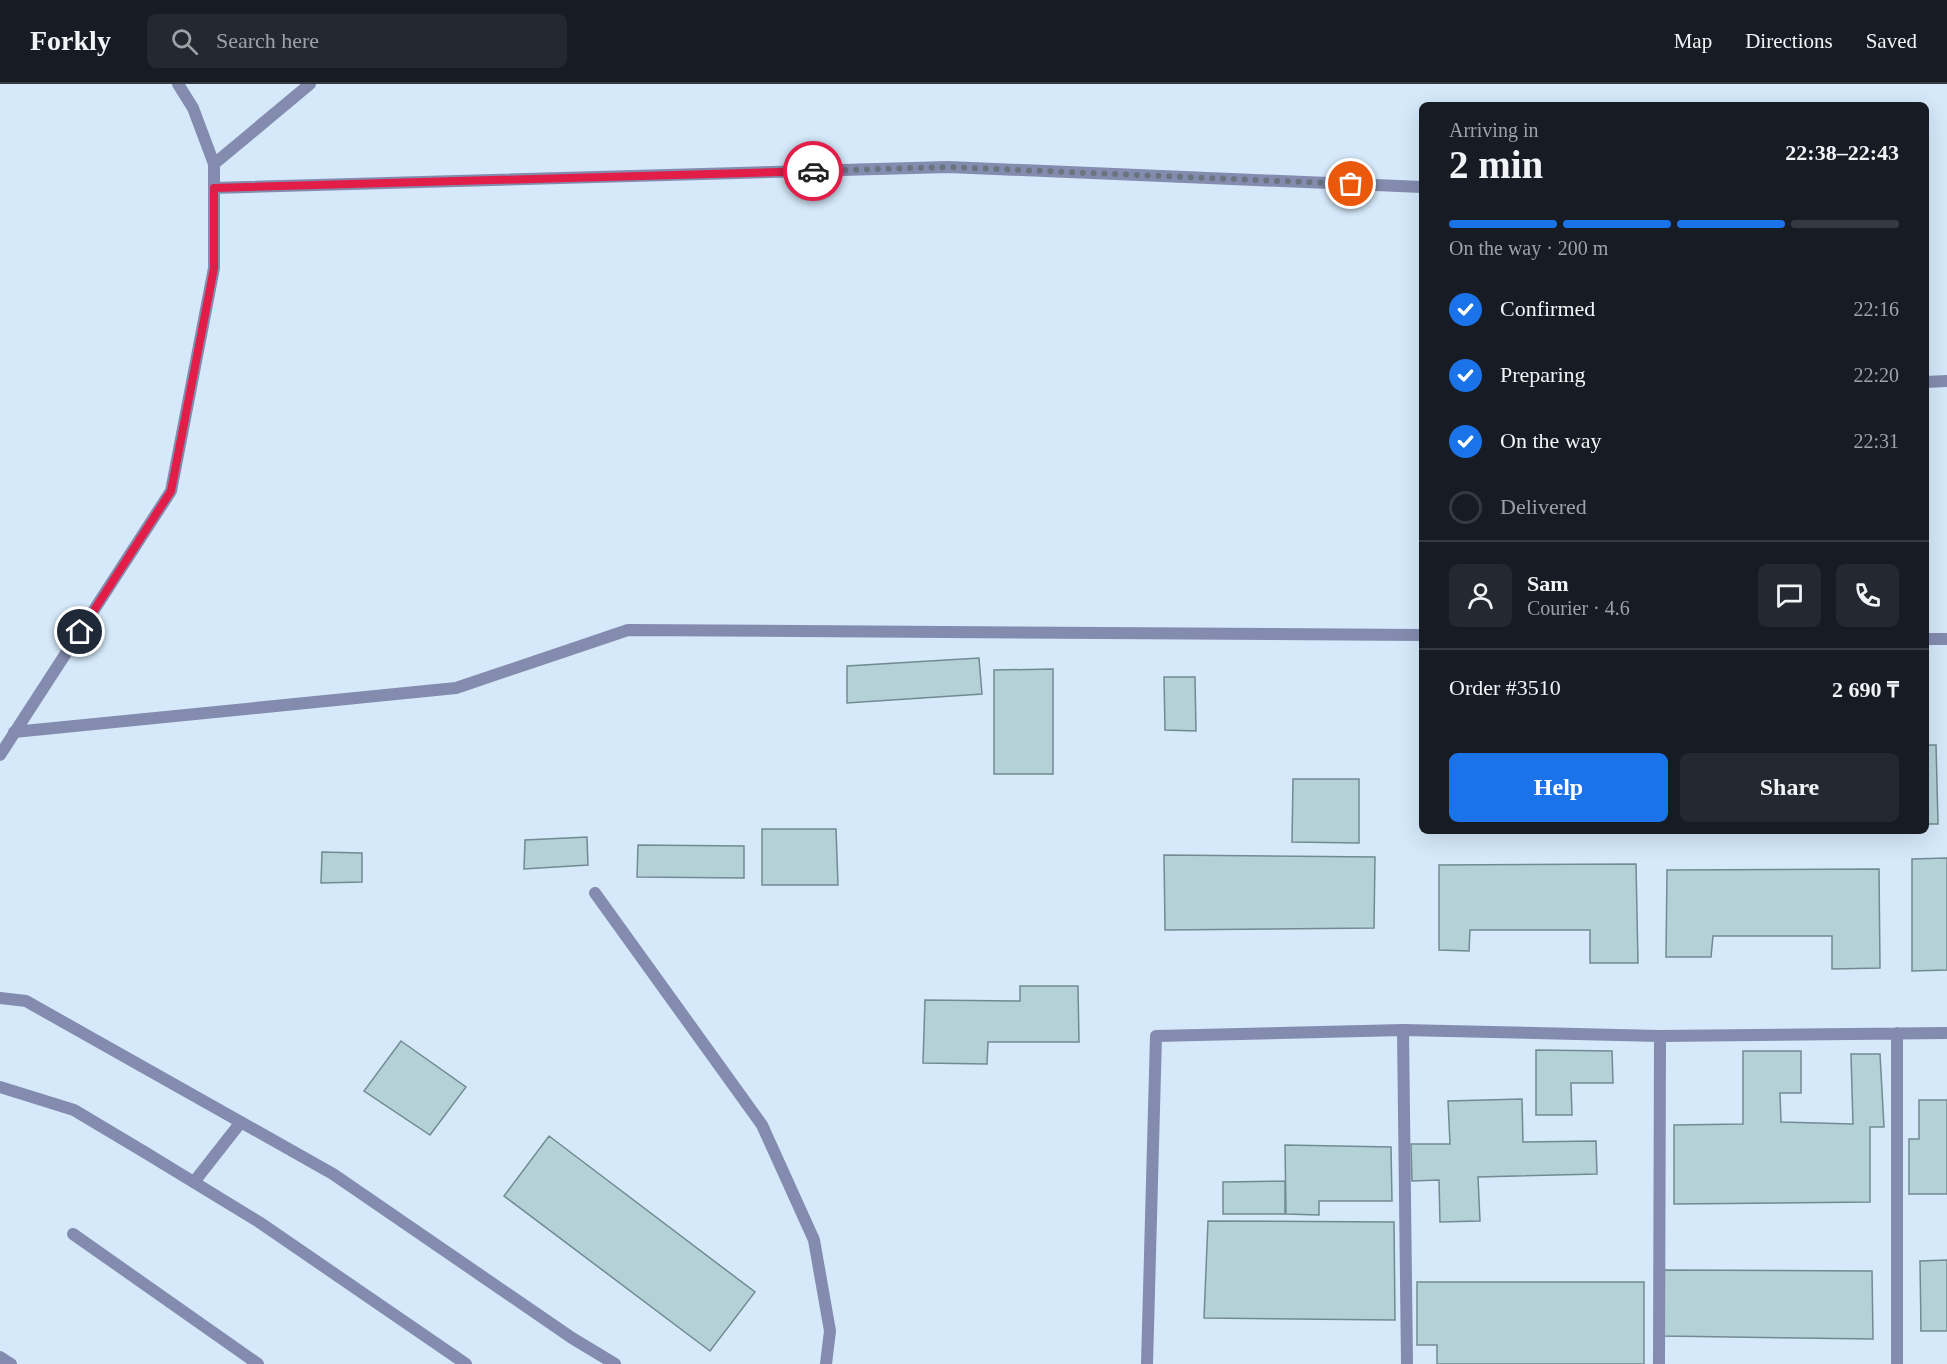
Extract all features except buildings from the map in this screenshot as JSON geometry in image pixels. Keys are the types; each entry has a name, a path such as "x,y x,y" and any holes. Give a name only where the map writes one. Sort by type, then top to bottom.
{"street":[{"path":"0,755 171,491 214,268 214,164 193,108 177,84"},
{"path":"214,164 310,84"},
{"path":"214,188 948,167 1419,188"},
{"path":"1929,382 1947,381"},
{"path":"14,732 456,688 628,630 1419,635"},
{"path":"1929,639 1947,639"},
{"path":"595,893 762,1125 814,1240 830,1331 826,1364"},
{"path":"0,998 26,1001 333,1174 572,1338 615,1364"},
{"path":"1403,1030 1407,1364"},
{"path":"1148,1364 1156,1036 1403,1030 1660,1036 1947,1033"},
{"path":"1897,1033 1897,1364"},
{"path":"1659,1364 1660,1036"},
{"path":"0,1087 74,1110 259,1222 466,1364"},
{"path":"194,1182 241,1122"},
{"path":"73,1234 258,1364"},
{"path":"0,1357 10,1364"}],"way so far":[{"path":"813,171 948,167 1351,184"}],"route":[{"path":"80,632 171,491 214,268 214,188 813,171"}]}
